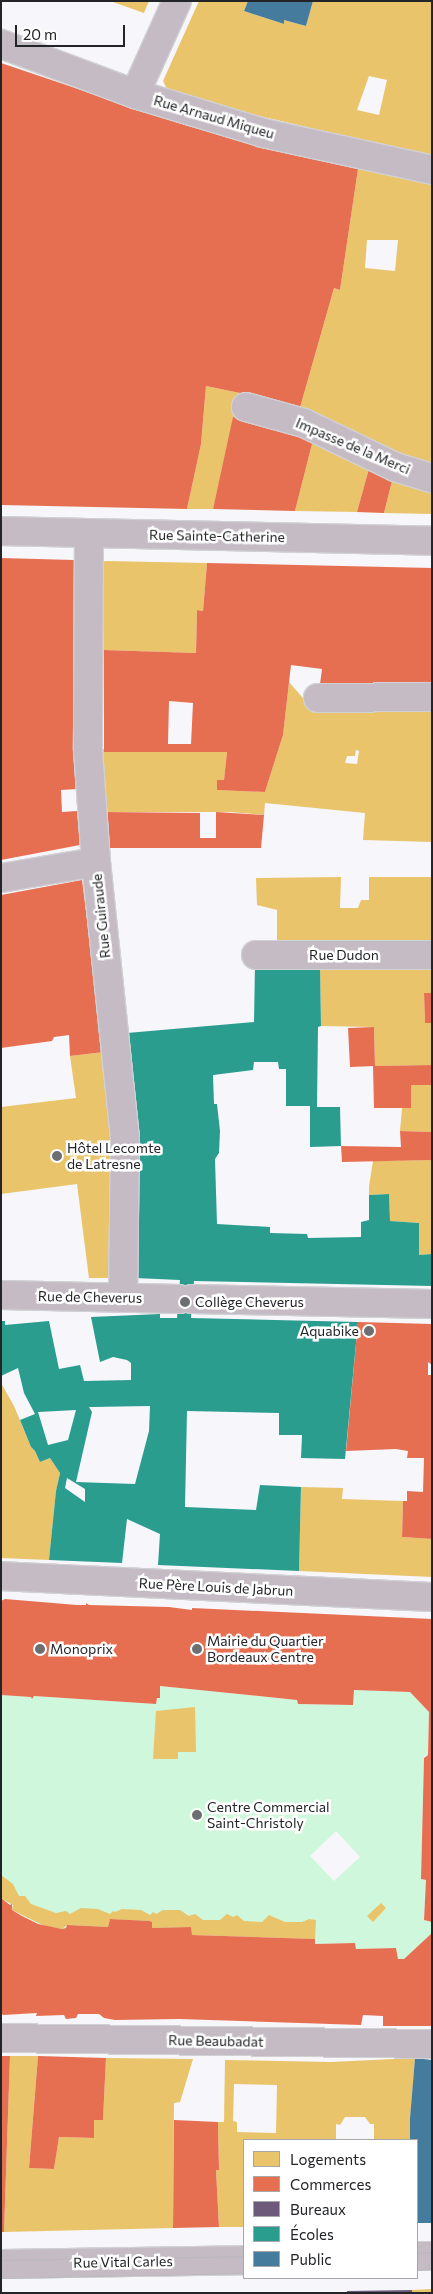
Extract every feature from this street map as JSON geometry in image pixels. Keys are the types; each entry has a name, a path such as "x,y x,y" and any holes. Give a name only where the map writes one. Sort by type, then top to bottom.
{"street":[{"path":"135,94 177,1"},
{"name":"Rue Arnaud Miqueu","path":"1,44 135,94 263,133 432,170"},
{"name":"Impasse de la Merci","path":"246,407 304,423 395,467 432,478"},
{"name":"Rue Sainte-Catherine","path":"1,531 432,541"},
{"name":"Rue Guiraude","path":"89,533 88,750 96,862 125,1138 123,1298"},
{"path":"318,698 432,697"},
{"path":"1,878 96,862"},
{"name":"Rue Dudon","path":"256,955 432,955"},
{"name":"Rue de Cheverus","path":"1,1295 432,1304"},
{"name":"Rue Père Louis de Jabrun","path":"1,1576 432,1598"},
{"name":"Rue Beaubadat","path":"1,2038 432,2044"},
{"path":"418,2256 432,2256"},
{"name":"Rue Vital Carles","path":"1,2264 243,2260"}],"green space":[{"path":"160,1686 297,1700 298,1704 353,1705 354,1690 410,1692 429,1712 428,1755 424,1756 421,1879 426,1880 424,1920 432,1922 432,1933 404,1959 398,1959 396,1948 356,1949 355,1943 315,1944 315,1939 62,1929 38,1924 12,1910 13,1905 1,1898 1,1695 156,1704 157,1698 160,1698","holes":["336,1831 360,1857 334,1881 310,1856"]}],"building: Logements":[{"path":"110,1 149,1 144,13"},
{"path":"199,1 248,1 244,11 284,24 284,20 306,26 313,1 432,1 432,156 255,115 167,89 163,81","holes":["369,76 387,80 379,115 357,110"]},
{"path":"358,169 432,184 432,467 413,464 299,411 334,288 340,290","holes":["367,240 398,240 395,271 365,268"]},
{"path":"206,386 240,393 213,509 187,509 201,444"},
{"path":"313,440 370,465 357,512 295,511"},
{"path":"393,477 432,484 432,514 384,513"},
{"path":"105,561 207,563 203,611 197,610 196,653 104,650 102,563"},
{"path":"289,682 315,712 432,710 432,842 363,840 365,813 265,803 264,815 230,812 105,812 100,750 104,749 104,752 227,752 224,780 217,780 217,790 265,792 283,735","holes":["356,750 359,751 357,764 345,763 347,756 355,756"]},
{"path":"341,877 340,908 358,908 361,900 369,900 369,877 432,877 432,947 277,946 277,910 257,905 256,878"},
{"path":"432,963 432,993 424,993 425,1023 432,1023 432,1065 375,1066 374,1027 321,1026 320,964"},
{"name":"Hôtel Lecomte de Latresne","path":"104,1052 112,1131 111,1275 108,1278 89,1278 77,1184 1,1194 1,1107 76,1098 70,1056"},
{"path":"411,1085 432,1085 432,1132 400,1131 402,1108 411,1108"},
{"path":"432,1160 432,1254 419,1255 419,1223 390,1221 389,1194 369,1195 369,1186 373,1161"},
{"path":"1,1383 40,1462 50,1458 60,1473 56,1491 49,1560 1,1558"},
{"path":"301,1487 343,1488 342,1499 403,1501 402,1537 432,1539 432,1577 299,1571"},
{"path":"195,1707 196,1752 178,1752 178,1759 153,1759 156,1711"},
{"path":"1,1875 13,1884 19,1896 25,1896 31,1904 56,1913 66,1911 70,1914 81,1908 98,1909 110,1914 113,1911 122,1909 141,1910 150,1915 153,1912 156,1914 163,1910 180,1910 189,1916 195,1914 203,1920 220,1920 227,1914 233,1917 237,1915 244,1921 262,1922 269,1915 285,1922 302,1922 309,1919 316,1920 315,1939 192,1935 191,1927 152,1928 152,1922 150,1921 110,1919 108,1927 67,1925 62,1929 45,1926 12,1910 13,1905 1,1898"},
{"path":"381,1903 386,1908 373,1922 367,1916"},
{"path":"10,2056 38,2056 29,2168 54,2169 59,2137 94,2138 94,2120 103,2120 106,2058 193,2059 180,2102 174,2103 173,2228 4,2232"},
{"path":"415,2058 410,2139 374,2139 374,2124 370,2124 365,2117 345,2117 340,2125 336,2124 336,2139 243,2139 243,2227 219,2227 216,2170 219,2170 218,2122 224,2122 225,2060 331,2062","holes":["234,2084 277,2085 276,2133 237,2132 237,2122 233,2121"]},
{"path":"432,2289 432,2293 412,2293 412,2290"}],"building: Commerces":[{"path":"1,63 188,126 358,169 340,290 334,288 299,411 240,393 206,386 201,444 187,509 1,505"},
{"path":"233,417 313,440 295,511 213,509"},
{"path":"370,465 393,477 384,513 357,512"},
{"path":"1,558 74,560 77,789 61,790 62,812 77,811 80,845 1,860"},
{"path":"207,563 432,568 432,684 320,684 322,669 291,665 283,735 265,792 217,790 217,780 224,780 227,752 104,752 104,650 196,653 197,610 203,611","holes":["169,701 193,703 191,744 168,744"]},
{"path":"105,812 200,813 200,838 216,838 216,812 264,815 261,848 109,848"},
{"path":"82,880 104,1052 70,1056 69,1035 54,1037 52,1041 1,1048 1,895"},
{"path":"424,993 432,993 432,1023 425,1023"},
{"path":"374,1027 375,1066 350,1067 348,1028"},
{"path":"432,1065 432,1085 411,1085 411,1108 374,1108 373,1066"},
{"path":"400,1131 432,1132 432,1160 342,1162 341,1146 401,1147"},
{"path":"358,1322 432,1324 432,1365 428,1362 428,1375 432,1375 432,1539 402,1537 403,1501 407,1501 407,1491 423,1492 424,1458 407,1458 408,1451 396,1449 346,1451"},
{"path":"5,1599 77,1605 86,1605 86,1603 89,1605 169,1607 192,1610 192,1608 432,1619 432,1922 424,1920 426,1880 421,1879 424,1758 428,1755 429,1712 410,1692 354,1690 353,1705 298,1704 297,1700 160,1686 160,1698 157,1698 156,1704 34,1696 32,1699 31,1697 1,1695 1,1601"},
{"path":"1,1898 10,1905 12,1904 12,1910 22,1916 38,1924 62,1929 66,1928 67,1925 108,1927 110,1919 150,1921 152,1922 152,1928 191,1927 192,1935 315,1939 315,1944 355,1943 356,1949 396,1948 398,1959 404,1959 432,1933 432,2026 383,2026 383,2016 363,2015 361,2025 179,2019 115,2020 104,2018 99,2014 78,2014 76,2018 66,2019 64,2015 36,2016 37,2013 3,2015 1,2013"},
{"path":"1,2056 10,2056 4,2232 1,2232"},
{"path":"38,2056 106,2058 103,2120 94,2120 94,2138 59,2137 54,2169 29,2168"},
{"path":"174,2120 218,2122 219,2170 216,2170 219,2227 173,2228"}],"building: Bureaux":[{"path":"412,2290 412,2293 347,2293 347,2291"}],"building: Écoles":[{"name":"Collège Cheverus","path":"255,964 320,964 321,1026 318,1027 317,1107 340,1107 341,1146 310,1147 310,1106 286,1106 286,1069 279,1069 278,1062 254,1062 253,1070 213,1075 214,1104 217,1104 220,1131 219,1153 215,1159 217,1224 270,1227 270,1233 307,1234 308,1238 361,1237 361,1222 369,1220 369,1195 389,1194 390,1221 419,1223 419,1255 432,1254 432,1286 194,1281 191,1318 358,1322 345,1459 301,1458 302,1435 279,1435 279,1413 187,1411 185,1507 256,1510 260,1485 301,1487 299,1571 158,1565 160,1534 127,1519 122,1563 49,1560 56,1491 60,1473 50,1458 40,1462 31,1447 20,1420 35,1414 24,1393 18,1368 1,1376 1,1321 5,1321 5,1325 49,1321 59,1369 80,1365 84,1381 131,1380 131,1363 127,1360 113,1357 100,1362 91,1317 160,1314 160,1318 177,1318 180,1280 135,1278 127,1033 254,1022","holes":["150,1406 149,1431 135,1484 76,1482 92,1412 89,1407","76,1410 68,1440 48,1445 38,1412","67,1478 85,1489 85,1502 65,1488"]}],"building: Public":[{"path":"248,1 313,1 306,26 284,20 284,24 244,11"},
{"path":"415,2058 432,2060 432,2223 418,2223 418,2139 410,2139"}],"tram line":[{"path":"418,2253 432,2252"},
{"path":"1,2260 243,2256"},
{"path":"418,2270 432,2269"},
{"path":"1,2278 243,2273"}],"place":[{"name":"Hôtel Lecomte de Latresne","path":"57,1156"},
{"name":"Collège Cheverus","path":"185,1302"},
{"name":"Aquabike","path":"369,1331"},
{"name":"Monoprix","path":"40,1649"},
{"name":"Mairie du Quartier Bordeaux Centre","path":"197,1649"},
{"name":"Centre Commercial Saint-Christoly","path":"197,1815"}]}
